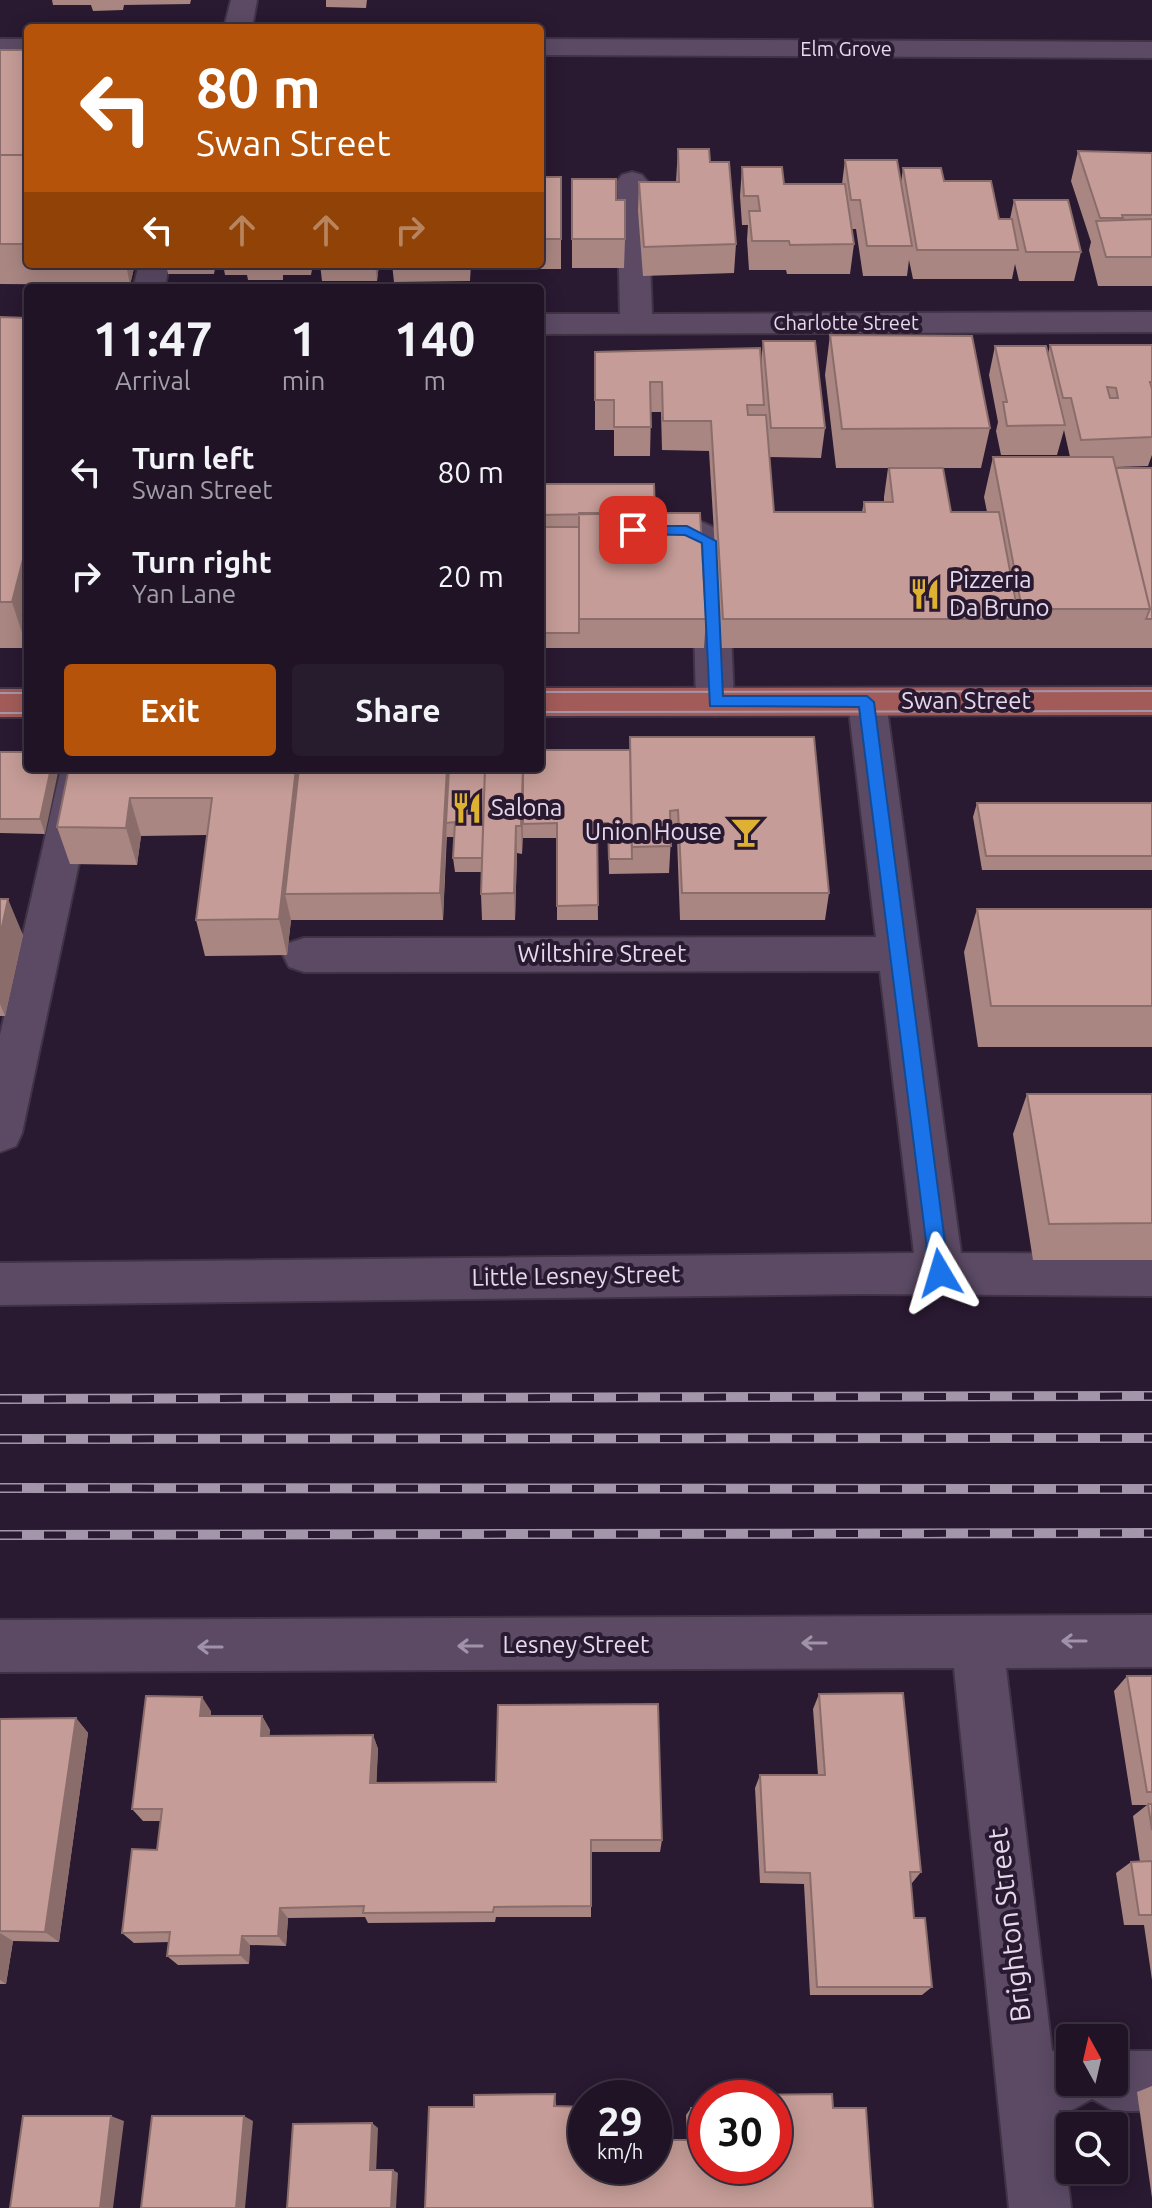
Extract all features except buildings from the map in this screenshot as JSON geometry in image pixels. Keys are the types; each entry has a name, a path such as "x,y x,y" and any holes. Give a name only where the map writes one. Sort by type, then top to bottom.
{"main road":[{"name":"Swan Street","path":"544,702 1152,701"},
{"path":"0,703 24,703"}],"street":[{"path":"239,24 244,0"},
{"path":"0,47 24,47"},
{"name":"Elm Grove","path":"544,47 1152,50"},
{"path":"632,181 636,324"},
{"name":"Charlotte Street","path":"544,324 1152,322"},
{"path":"606,530 687,530 709,541 715,702"},
{"path":"867,702 940,1273"},
{"path":"0,1133 79,772"},
{"name":"Wiltshire Street","path":"304,955 900,954"},
{"name":"Little Lesney Street","path":"0,1284 940,1273 1152,1275"},
{"name":"Lesney Street","path":"0,1646 1152,1641"},
{"name":"Brighton Street","path":"977,1642 1049,2080 1040,2208"},
{"path":"1128,2081 1152,2081"}],"tram line":[{"path":"544,692 1152,691"},
{"path":"0,693 24,693"},
{"path":"544,712 1152,711"},
{"path":"0,713 24,713"}],"railway":[{"path":"0,1399 1152,1396"},
{"path":"0,1439 1152,1438"},
{"path":"0,1488 1152,1489"},
{"path":"0,1535 1152,1533"}],"place":[{"name":"Pizzeria Da Bruno","path":"925,594"},
{"name":"Salona","path":"467,808"},
{"name":"Union House","path":"746,832"}],"route":[{"path":"633,530 687,530 709,541 715,702 867,702 940,1273"}]}
